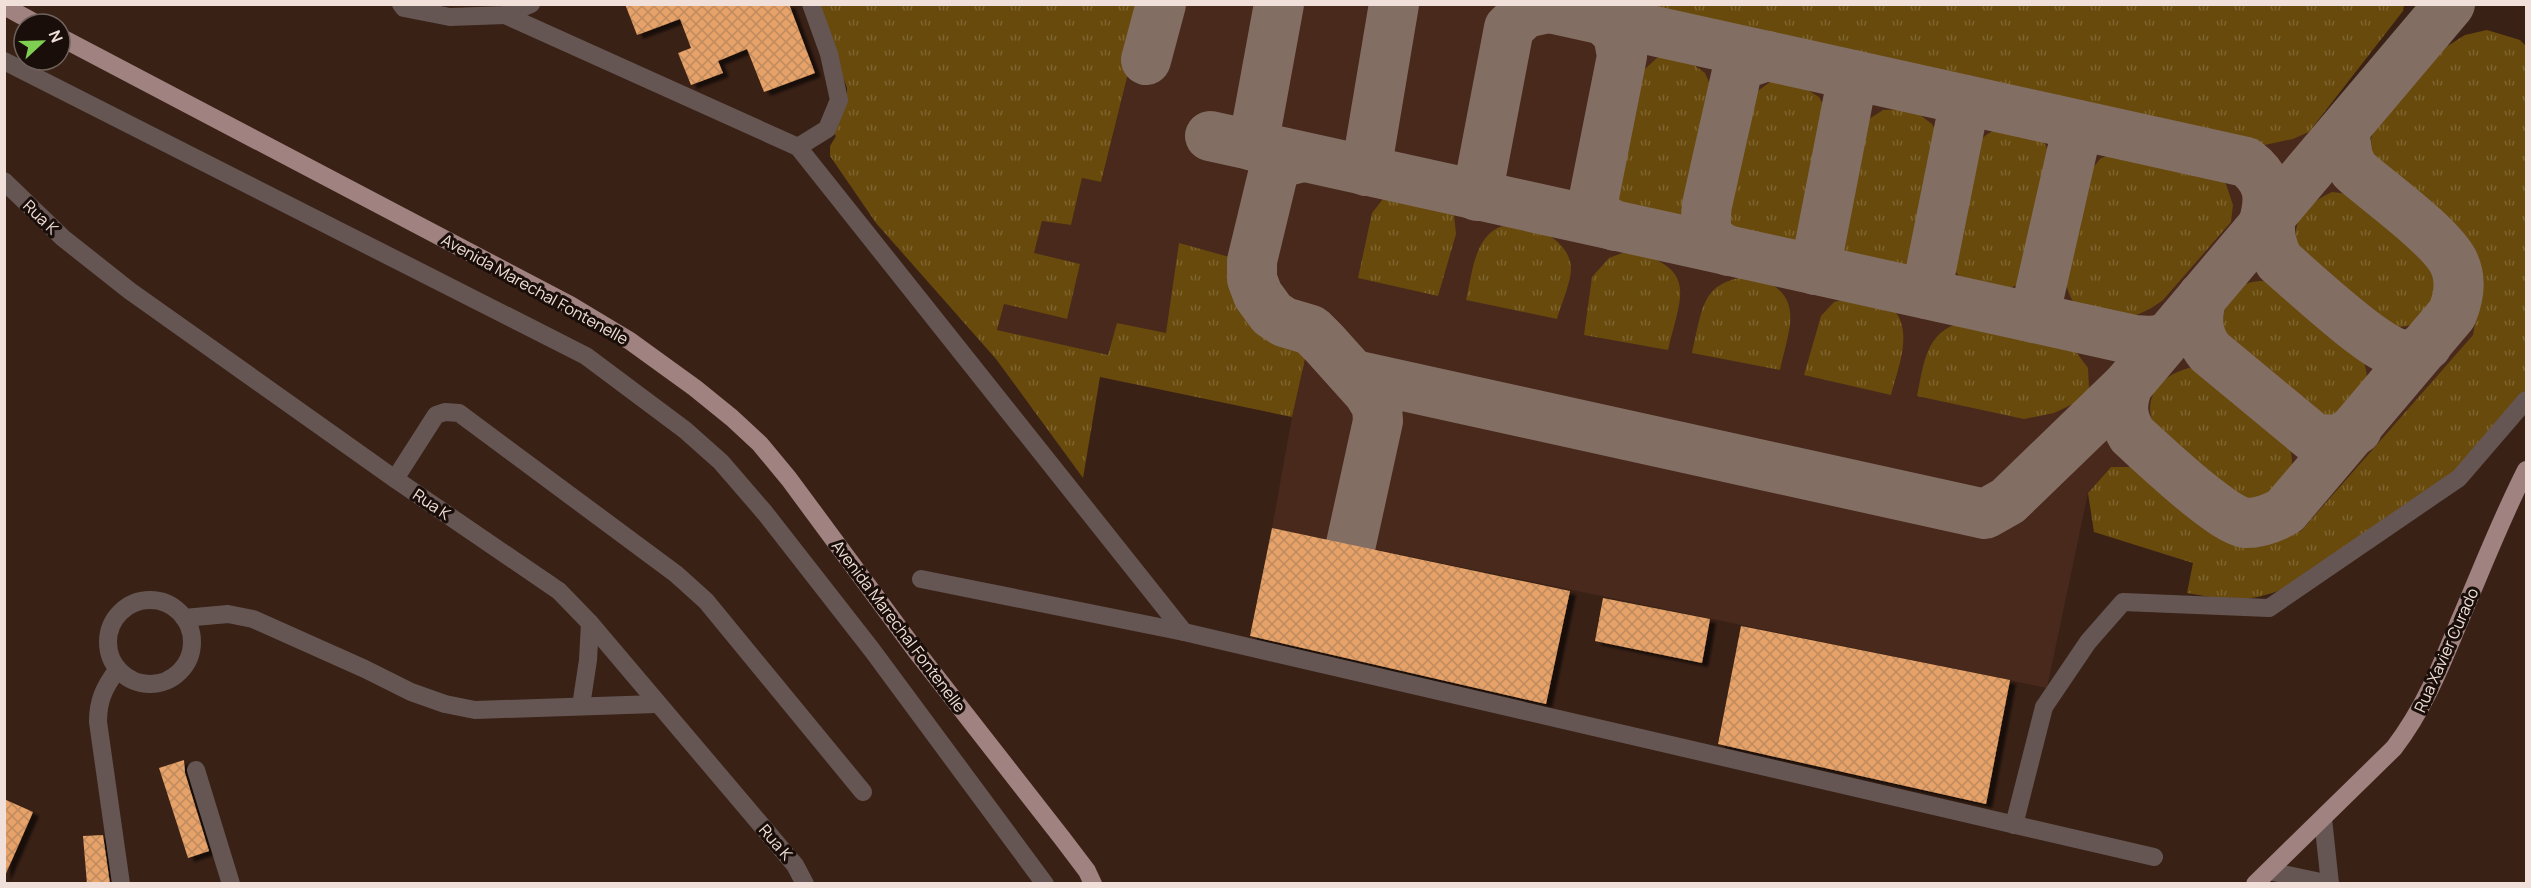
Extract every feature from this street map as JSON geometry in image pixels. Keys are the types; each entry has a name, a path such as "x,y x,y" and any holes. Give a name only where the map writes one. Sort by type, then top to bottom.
{"main road":[{"name":"Avenida Marechal Fontenelle","path":"72,43 570,305 630,341 732,418 760,444 789,479 916,651 1087,871 1093,884"},
{"name":"Rua Xavier Curado","path":"2255,884 2394,748 2412,725 2435,680 2483,564 2526,470"}],"street":[{"path":"401,4 404,8 450,17 505,15 531,4"},
{"path":"798,147 827,129 839,100 829,54 812,4"},
{"path":"505,15 798,147 1184,632"},
{"path":"4,61 586,356 686,430 721,462 759,506 886,669 1045,884"},
{"name":"Rua K","path":"4,181 63,238 130,291 559,591 590,623 656,704 795,865 806,884"},
{"path":"2014,825 2044,707 2088,642 2123,602 2269,608 2459,478 2526,400"},
{"path":"395,478 436,415 445,412 459,413 676,574 706,601 862,792"},
{"path":"921,579 1184,632 2154,857"},
{"path":"155,599 174,607 184,618 193,640 190,657 181,672 166,682 148,685 131,681 117,670 108,652 108,631 117,613 134,602 155,599"},
{"path":"184,618 228,614 253,619 411,692 445,704 475,710 656,704"},
{"path":"581,706 588,660 590,623"},
{"path":"117,670 105,687 98,703 98,722 122,884"},
{"path":"196,770 231,884"},
{"path":"2269,871 2330,884 2323,819"}],"shaded area":[{"path":"1145,4 1599,5 2251,148 2293,139 2309,132 2372,158 2388,186 2463,249 2480,293 2473,335 2301,531 2264,545 2222,538 2141,467 2111,467 2088,493 2047,688 1272,528 1307,345 1276,339 1254,321 1240,298 1166,333 1108,356 997,330 1004,304 1067,319 1034,253 1042,221 1071,225 1082,178 1101,182"}],"green space":[{"path":"816,5 1145,5 1101,182 1082,178 1071,225 1042,221 1034,253 1080,264 1067,319 1004,304 997,330 1108,355 1117,323 1166,333 1179,243 1233,258 1241,293 1256,323 1279,340 1308,345 1292,417 1100,377 1083,478 996,359 876,223 830,156 830,146 836,136 832,132 847,96 847,88"},
{"path":"1599,5 2404,5 2403,11 2309,132 2293,139 2251,148"},
{"path":"2487,30 2520,40 2526,46 2526,389 2456,475 2286,588 2259,597 2237,599 2187,593 2193,563 2094,532 2088,493 2111,467 2141,467 2222,538 2264,545 2301,531 2473,335 2480,293 2463,249 2388,186 2372,158 2371,138 2377,122 2446,47 2465,35"},
{"path":"1658,57 1684,58 1705,73 1715,96 1694,207 1674,227 1649,230 1624,216 1612,191 1633,80"},
{"path":"1770,82 1795,82 1819,97 1834,125 1807,238 1785,252 1771,254 1762,253 1746,244 1723,213 1750,97"},
{"path":"1912,109 1932,124 1944,147 1923,261 1902,277 1874,277 1850,266 1840,243 1866,121 1883,110"},
{"path":"2010,128 2027,131 2038,137 2045,145 2049,154 2049,177 2030,269 2020,283 2009,289 1986,291 1962,280 1953,268 1950,249 1972,152 1988,134"},
{"path":"2123,152 2210,171 2226,184 2233,205 2231,222 2163,300 2134,316 2103,319 2089,315 2078,307 2069,294 2065,276 2085,177 2101,158"},
{"path":"2332,192 2356,196 2365,201 2435,265 2441,291 2432,312 2423,320 2400,327 2386,326 2309,265 2301,254 2297,243 2298,222 2311,205"},
{"path":"1396,195 1444,206 1454,215 1456,234 1438,296 1358,278 1372,213 1383,199"},
{"path":"1527,225 1549,235 1567,253 1570,261 1569,280 1557,319 1466,300 1476,257 1486,238 1493,230 1503,226"},
{"path":"1630,250 1667,266 1676,276 1680,286 1680,299 1668,350 1584,335 1592,277 1609,258"},
{"path":"1754,276 1771,284 1782,293 1788,303 1790,326 1780,370 1692,353 1702,310 1714,290 1723,283"},
{"path":"2269,280 2282,285 2357,350 2365,366 2367,378 2361,396 2349,409 2336,415 2323,415 2310,411 2285,394 2228,344 2223,319 2233,294 2246,284"},
{"path":"1853,297 1881,301 1893,309 1900,319 1903,343 1891,395 1804,375 1821,316 1834,302"},
{"path":"1963,322 2073,348 2088,368 2089,389 2075,403 2054,413 2024,419 1917,396 1928,350 1941,333 1950,326"},
{"path":"2189,368 2205,372 2286,437 2291,455 2291,473 2286,485 2274,497 2252,504 2234,499 2174,451 2160,436 2150,414 2154,394 2167,378"}],"building":[{"path":"625,4 789,4 815,73 764,92 747,49 718,61 723,73 691,85 678,53 691,48 680,19 637,35"},
{"path":"1272,528 1570,591 1546,704 1250,636"},
{"path":"1603,598 1710,619 1702,663 1595,641"},
{"path":"1741,626 2010,680 1986,804 1718,744"},
{"path":"184,760 185,773 209,851 188,858 159,768"},
{"path":"4,799 33,812 4,878"},
{"path":"103,835 110,884 87,884 83,836"}],"taxiway":[{"path":"1146,60 1161,4"},
{"path":"1253,146 1279,4"},
{"path":"1366,171 1394,4"},
{"path":"1532,4 2246,162 2260,176 2266,190 2267,206 2263,225"},
{"path":"1354,375 1985,514 2008,501 2128,385 2450,4"},
{"path":"1477,196 1509,28 1525,13 1548,8"},
{"path":"1604,20 1618,34 1622,56 1593,202 1601,217 1615,226"},
{"path":"1729,251 1715,243 1708,234 1707,205 1736,76 1743,64 1767,56"},
{"path":"1815,270 1853,75"},
{"path":"1926,294 1965,100"},
{"path":"2034,318 2078,125"},
{"path":"2128,385 2123,410 2132,435 2221,511 2246,523 2261,521 2285,511 2452,314 2459,288 2458,274 2453,261 2422,226 2354,170 2348,158 2344,130"},
{"path":"1210,136 2134,340 2151,341 2168,338"},
{"path":"1302,157 1283,162 1274,170 1252,261 1252,279 1258,295 1272,314 1284,322 1311,330 1368,392 1377,407 1378,421 1351,544"},
{"path":"2270,216 2271,240 2279,261 2358,329 2390,350 2401,354 2418,351 2427,345"},
{"path":"2202,297 2198,326 2205,346 2210,352 2315,439 2338,440 2357,429"}]}
